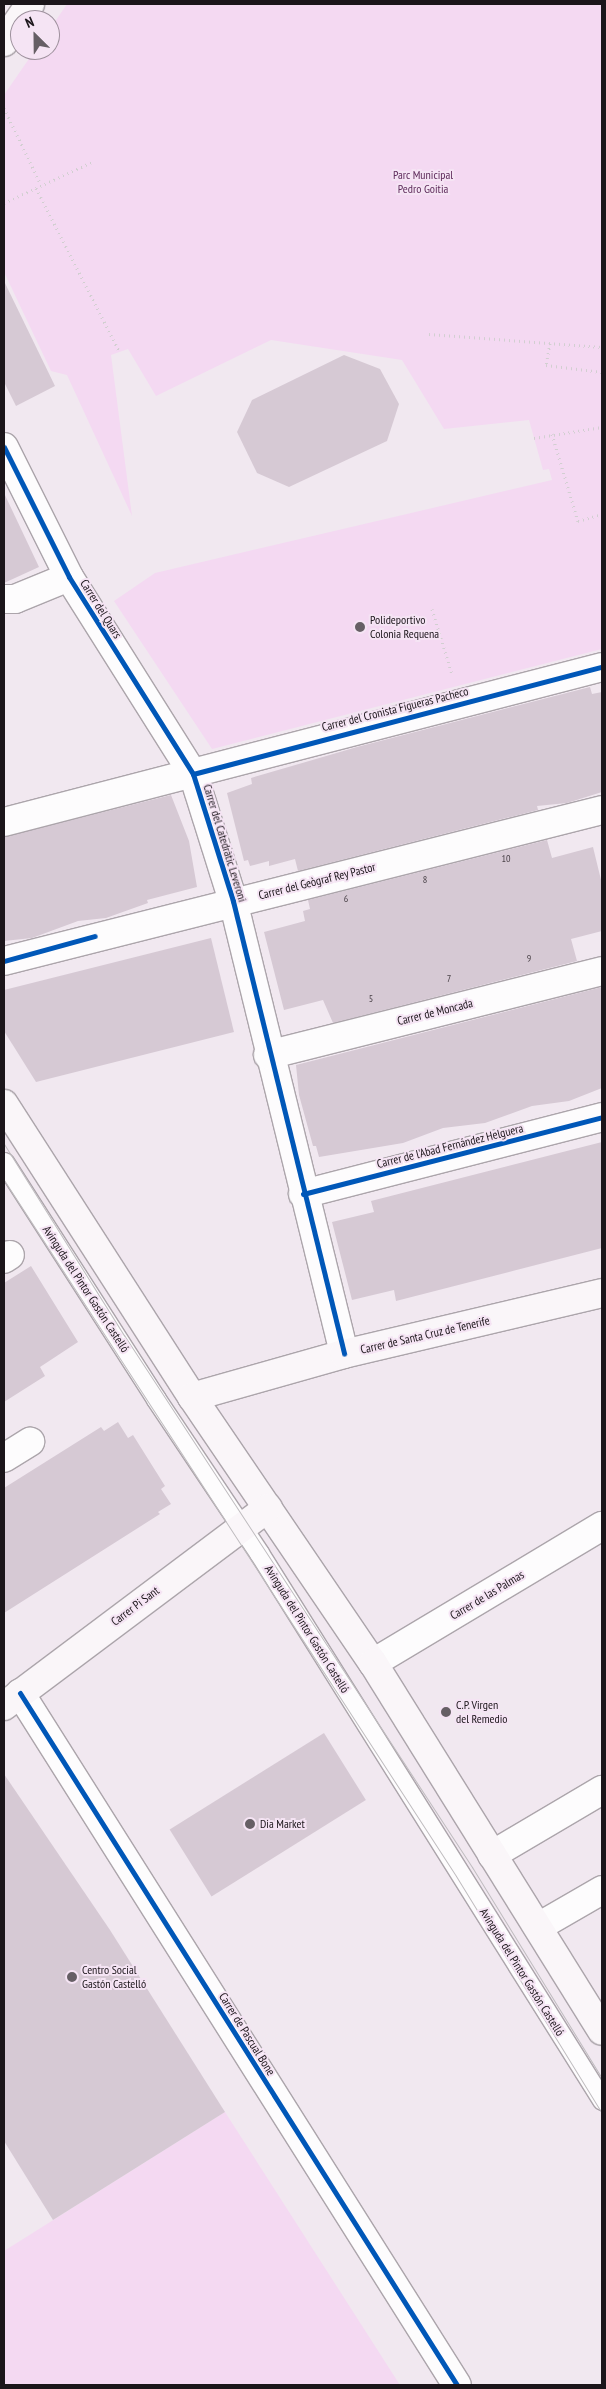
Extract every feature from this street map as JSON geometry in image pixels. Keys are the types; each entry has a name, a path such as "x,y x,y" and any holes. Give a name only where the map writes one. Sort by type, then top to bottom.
{"main road":[{"path":"4,42 30,4"},
{"path":"4,1104 192,1398 373,1663 602,2031"},
{"name":"Carrer de Santa Cruz de Tenerife","path":"192,1398 344,1354 602,1293"},
{"name":"Carrer Pi Sant","path":"12,1700 240,1527 268,1508"}],"street":[{"name":"Carrer del Quars","path":"4,447 69,577 193,774"},
{"path":"4,599 15,599 69,577"},
{"name":"Carrer del Cronista Figueras Pacheco","path":"4,822 602,667"},
{"name":"Carrer del Catedràtic Leveroni","path":"193,774 233,901 302,1194 344,1354"},
{"name":"Carrer del Geògraf Rey Pastor","path":"4,961 233,901 602,810"},
{"name":"Carrer de Moncada","path":"268,1055 602,971"},
{"name":"Carrer de l'Abad Fernández Helguera","path":"302,1194 602,1117"},
{"path":"4,1458 30,1442"},
{"name":"Carrer de las Palmas","path":"373,1663 602,1526"},
{"name":"Carrer de Pascual Bone","path":"12,1700 457,2385"},
{"path":"492,1855 602,1790"},
{"path":"538,1927 602,1890"}],"lane":[{"name":"Avinguda del Pintor Gastón Castelló","path":"4,1162 240,1527 602,2100"}],"path":[{"path":"4,108 42,185"},
{"path":"4,203 94,161"},
{"path":"36,188 119,351"},
{"path":"429,334 602,347"},
{"path":"550,343 546,365 602,372"},
{"path":"534,438 602,427"},
{"path":"552,434 578,521 602,514"},
{"path":"432,609 454,682"}],"green space":[{"name":"Parc Municipal Pedro Goitia","path":"67,4 602,4 602,649 212,749 114,601 155,573 552,480 549,469 543,470 529,420 444,429 402,360 271,340 156,396 128,349 111,355 132,516 67,375 51,371 4,272 4,95 28,60 60,60 60,14"},
{"path":"225,2112 400,2385 4,2385 4,2251"}],"building":[{"path":"4,281 55,386 16,406 4,382"},
{"path":"344,355 380,369 399,404 387,441 289,487 257,473 237,432 252,400"},
{"path":"4,493 39,567 4,583"},
{"path":"590,687 592,694 602,692 602,792 567,803 537,806 538,810 298,871 295,859 269,866 269,861 250,866 248,860 244,861 227,793 252,784 251,778 357,747"},
{"path":"171,795 189,841 197,887 147,900 148,903 106,918 78,921 32,938 4,941 4,837"},
{"path":"547,840 552,858 593,847 602,884 602,931 571,939 577,961 333,1023 323,1000 284,1010 264,932 305,921 303,911 310,909 308,900"},
{"path":"211,938 234,1032 36,1082 4,1031 4,990"},
{"path":"602,987 602,1088 569,1101 532,1106 485,1123 443,1128 403,1143 319,1157 316,1146 313,1146 299,1095 296,1065"},
{"path":"602,1142 602,1248 396,1301 394,1290 352,1300 332,1222 374,1212 371,1201"},
{"path":"31,1266 78,1342 40,1367 45,1376 4,1402 4,1283"},
{"path":"118,1422 128,1438 133,1435 165,1486 161,1489 171,1504 158,1512 160,1514 4,1613 4,1488 101,1427 104,1431"},
{"path":"324,1733 366,1800 212,1896 170,1829"},
{"name":"Centro Social Gastón Castelló","path":"4,1774 110,1930 225,2112 53,2220 4,2141"}],"tram line":[{"path":"4,1144 124,1335 472,1867 602,2078"},
{"path":"4,1180 456,1876 602,2113"}],"cycle path":[{"path":"4,447 69,577 193,774 233,901 344,1354"},
{"path":"193,774 602,667"},
{"path":"4,961 95,936"},
{"path":"303,1194 602,1117"},
{"path":"20,1693 457,2385"}],"place":[{"name":"Polideportivo Colonia Requena","path":"360,627"},
{"name":"C.P. Virgen del Remedio","path":"446,1712"},
{"name":"Dia Market","path":"250,1824"},
{"name":"Centro Social Gastón Castelló","path":"72,1977"}]}
